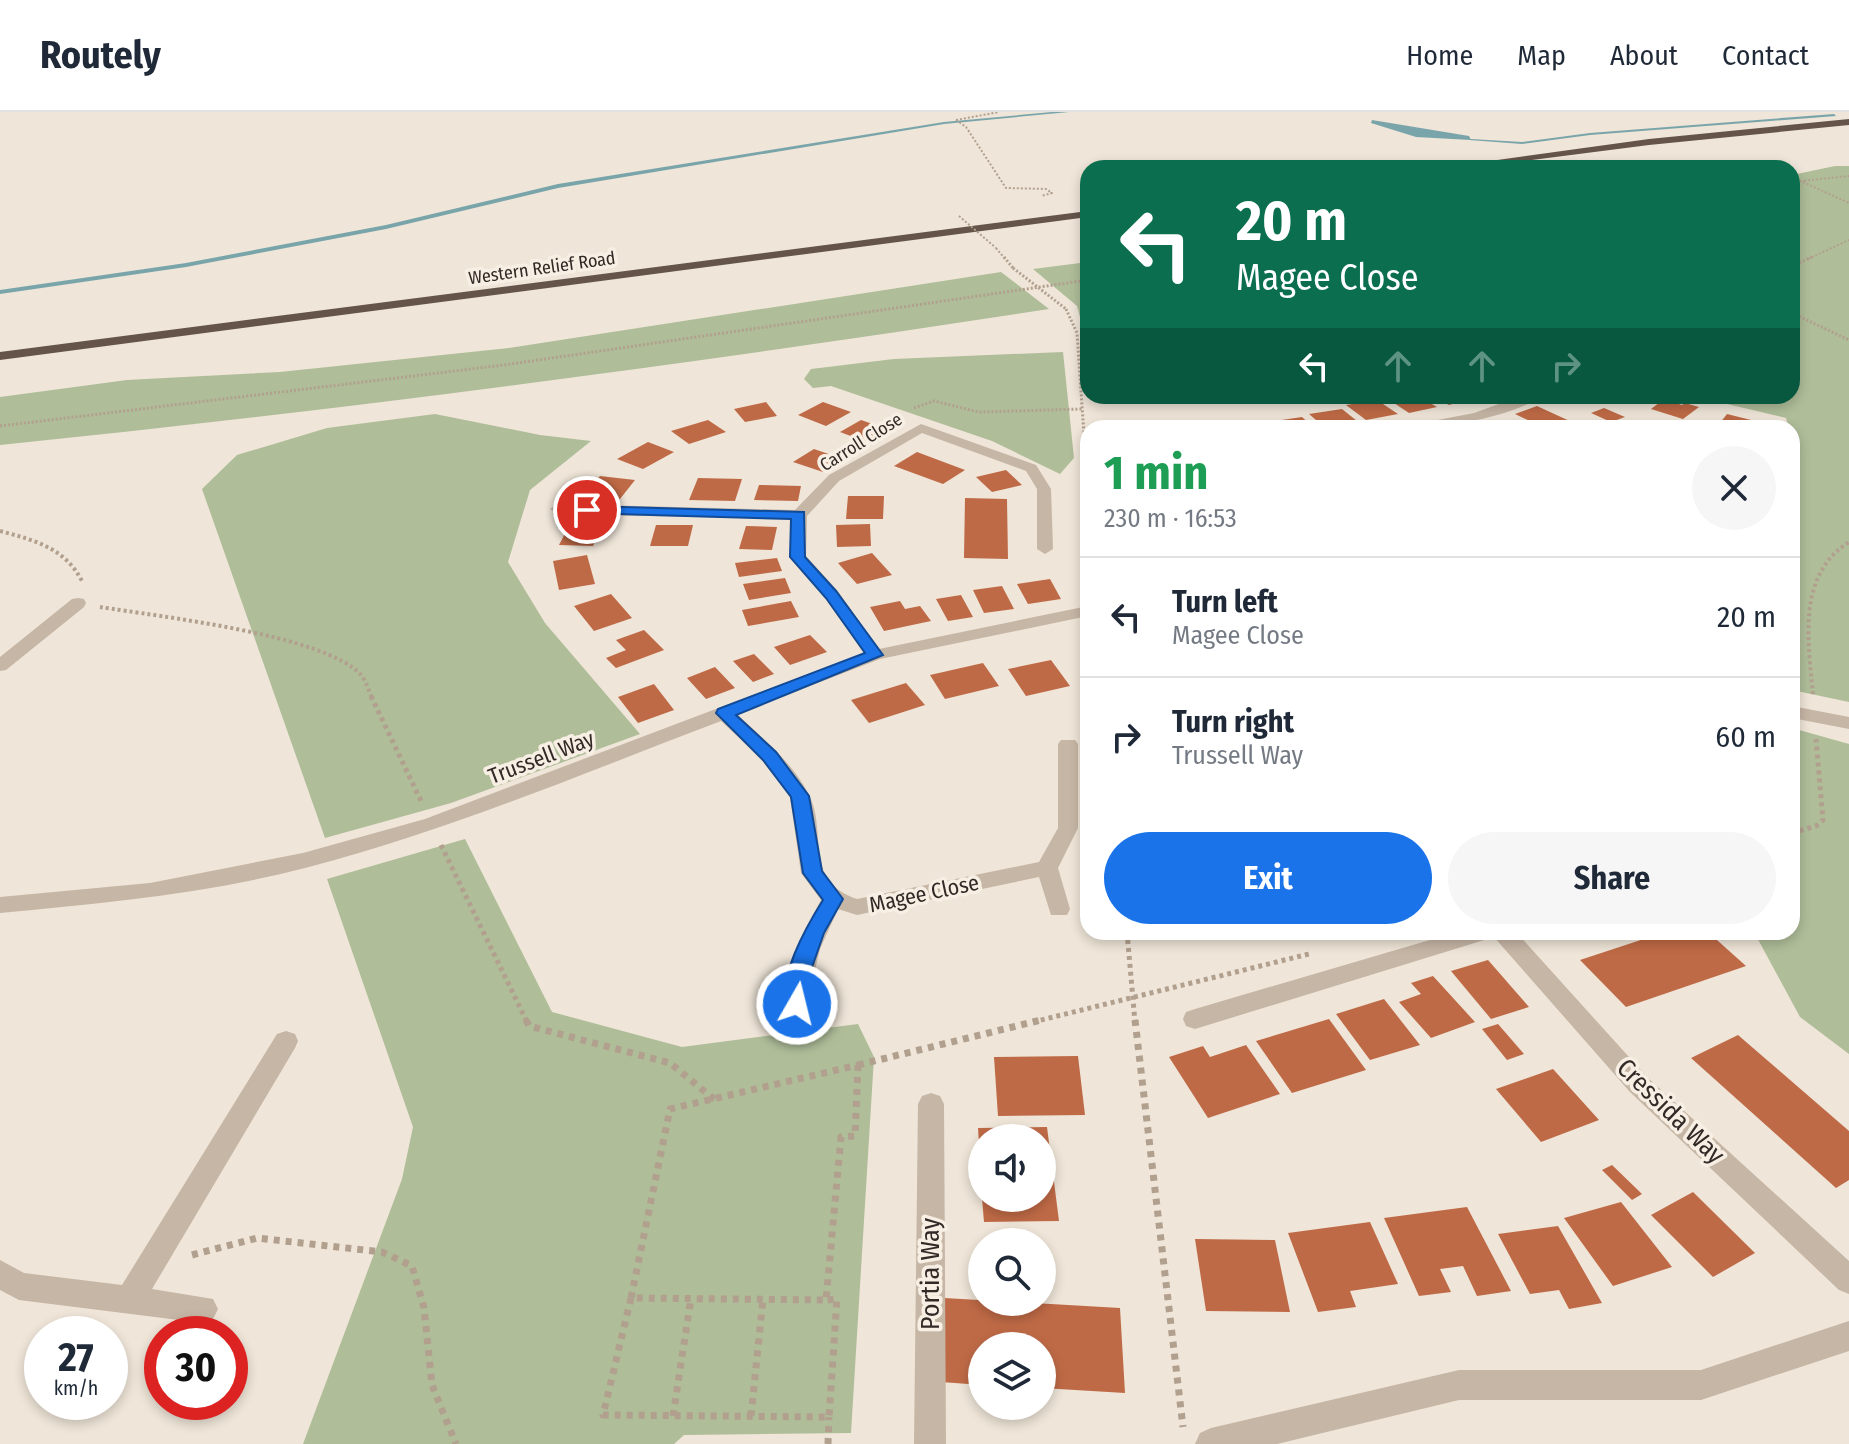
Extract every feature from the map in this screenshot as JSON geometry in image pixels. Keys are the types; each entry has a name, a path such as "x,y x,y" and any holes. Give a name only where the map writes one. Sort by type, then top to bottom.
{"highway":[{"path":"1508,160 1849,122"},
{"name":"Western Relief Road","path":"0,356 1080,215"}],"street":[{"path":"1457,420 1511,404"},
{"path":"1477,416 1484,420"},
{"name":"Carroll Close","path":"799,515 834,478 921,428 1031,468 1044,489 1045,549"},
{"path":"558,509 799,515 798,557 831,594 875,655"},
{"path":"0,666 78,603"},
{"name":"Trussell Way","path":"0,905 150,891 303,861 432,824 875,655 1080,613"},
{"path":"724,713 770,756 800,796 812,873 833,899 814,933 798,976 797,1004"},
{"path":"1800,714 1849,723"},
{"path":"1059,909 1047,868 1068,828 1068,744"},
{"name":"Magee Close","path":"833,899 857,907 1047,868"},
{"path":"1195,1019 1459,940"},
{"name":"Cressida Way","path":"1510,940 1639,1085 1849,1280"},
{"path":"130,1299 286,1041"},
{"name":"Portia Way","path":"930,1444 931,1104"},
{"path":"0,1273 19,1286 203,1309"},
{"path":"1211,1444 1459,1385 1701,1385 1849,1336"}],"path":[{"path":"999,112 956,120 962,124 1006,188 1046,189 1052,193 1032,197"},
{"path":"1801,181 1849,176"},
{"path":"1801,181 1849,203"},
{"path":"959,209 955,211 959,216 996,248 1013,268 1066,309 1077,333 1080,379"},
{"path":"1800,262 1849,240"},
{"path":"0,426 504,365 1080,281"},
{"path":"1800,317 1849,340"},
{"path":"921,428 895,419 934,401 979,412 1082,409"},
{"path":"1082,404 1083,420"},
{"path":"0,531 50,544 77,569 88,596 78,603"},
{"path":"1838,546 1849,542"},
{"path":"78,603 261,634 323,652 361,675 529,1026 670,1063 716,1100"},
{"path":"1128,940 1185,1444"},
{"path":"829,1417 603,1415 670,1109 1323,950"},
{"path":"826,1300 841,1137 855,1136 858,1065"},
{"path":"188,1256 257,1238 382,1252 412,1266 424,1308 432,1385 456,1444"},
{"path":"631,1298 837,1299 828,1444"},
{"path":"673,1416 691,1298"},
{"path":"751,1416 763,1299"}],"green space":[{"path":"1849,166 1849,702 1800,692 1800,420 1787,420 1727,404 1800,404 1800,173"},
{"path":"1080,263 1080,317 1077,306 1033,269"},
{"path":"1001,272 1049,309 525,384 0,445 0,397 127,380 280,372 509,348"},
{"path":"1063,352 1074,458 1060,474 992,441 831,386 813,388 804,379 811,369 894,359"},
{"path":"435,414 540,435 591,441 530,490 508,562 545,623 640,734 451,803 325,838 202,489 237,455 327,428"},
{"path":"1800,730 1849,744 1849,1054 1800,1017 1758,940 1800,940"},
{"path":"465,839 552,1012 682,1047 858,1024 874,1057 851,1433 684,1435 674,1444 303,1444 402,1179 413,1127 327,879"}],"water":[{"path":"1372,120 1469,136 1471,140 1416,137 1371,123"}],"building":[{"path":"766,402 777,416 745,422 734,409"},
{"path":"823,402 851,412 826,426 798,415"},
{"path":"1383,404 1398,414 1366,420 1346,405"},
{"path":"1396,404 1432,404 1437,407 1409,413"},
{"path":"1658,404 1699,407 1683,419 1651,409"},
{"path":"1537,406 1567,420 1528,420 1515,414"},
{"path":"1604,408 1625,417 1607,420 1591,413"},
{"path":"1342,409 1356,420 1316,420 1309,414"},
{"path":"1727,414 1751,420 1722,420"},
{"path":"708,420 726,432 689,444 671,431"},
{"path":"861,420 893,431 872,444 840,432"},
{"path":"648,442 674,452 643,469 617,459"},
{"path":"814,449 843,459 823,472 793,462"},
{"path":"917,452 965,470 943,484 894,466"},
{"path":"1006,470 1022,485 992,492 976,477"},
{"path":"600,476 635,480 620,499 584,495"},
{"path":"698,478 742,479 735,501 689,500"},
{"path":"759,485 801,486 798,501 754,500"},
{"path":"848,496 884,496 883,519 846,519"},
{"path":"965,498 1007,499 1008,559 964,558"},
{"path":"571,522 604,523 593,546 559,545"},
{"path":"870,524 871,546 837,547 836,525"},
{"path":"656,525 693,525 688,546 650,546"},
{"path":"746,526 777,527 772,550 739,549"},
{"path":"872,553 892,575 857,584 838,563"},
{"path":"587,555 595,584 559,590 553,561"},
{"path":"777,558 782,571 739,577 735,563"},
{"path":"785,578 791,593 749,600 743,584"},
{"path":"1050,579 1061,599 1028,604 1017,584"},
{"path":"1002,586 1014,609 984,613 973,590"},
{"path":"611,594 632,618 594,631 574,606"},
{"path":"961,595 973,617 948,621 936,599"},
{"path":"791,601 799,617 748,626 742,610"},
{"path":"900,601 905,609 920,606 931,621 884,631 870,607"},
{"path":"644,630 664,650 616,668 606,658 626,650 616,640"},
{"path":"810,635 827,652 790,665 774,647"},
{"path":"754,654 774,674 753,682 733,661"},
{"path":"1051,660 1070,686 1026,696 1008,669"},
{"path":"983,663 999,686 945,699 930,675"},
{"path":"715,667 735,688 706,699 687,678"},
{"path":"906,683 925,705 869,723 851,700"},
{"path":"654,684 674,710 638,723 618,697"},
{"path":"1641,940 1717,940 1746,966 1626,1007 1580,960"},
{"path":"1488,960 1529,1007 1491,1019 1451,971"},
{"path":"1433,976 1475,1022 1431,1038 1399,1002 1421,994 1411,983"},
{"path":"1384,999 1420,1045 1370,1060 1336,1014"},
{"path":"1329,1019 1366,1070 1292,1093 1256,1041"},
{"path":"1498,1024 1524,1054 1507,1060 1482,1029"},
{"path":"1738,1035 1849,1131 1849,1180 1836,1188 1691,1058"},
{"path":"1246,1045 1280,1094 1208,1118 1169,1057 1203,1046 1210,1057"},
{"path":"1078,1056 1085,1115 998,1116 994,1057"},
{"path":"1553,1069 1599,1120 1541,1142 1496,1089"},
{"path":"1612,1165 1642,1194 1632,1200 1602,1170"},
{"path":"1693,1192 1755,1253 1713,1277 1651,1215"},
{"path":"1056,1198 1059,1221 984,1222 983,1212 1056,1212"},
{"path":"1621,1202 1672,1267 1613,1286 1564,1218"},
{"path":"1467,1207 1511,1291 1477,1296 1463,1266 1440,1269 1451,1292 1419,1296 1384,1218"},
{"path":"1370,1222 1398,1284 1350,1291 1356,1307 1318,1312 1288,1233"},
{"path":"1558,1226 1602,1303 1569,1309 1559,1290 1530,1294 1498,1234"},
{"path":"1195,1239 1275,1240 1290,1312 1206,1311"},
{"path":"944,1298 968,1299 968,1316 1056,1316 1056,1304 1120,1308 1125,1393 1056,1389 1056,1332 968,1332 968,1384 941,1382"}],"waterway":[{"path":"0,292 186,265 386,227 558,186 944,123 1067,112"},
{"path":"1471,140 1522,143 1590,134 1834,115"}],"route":[{"path":"587,510 799,515 798,557 831,594 875,655 724,713 770,756 800,796 812,873 833,899 814,933 798,976 797,1004"}]}
